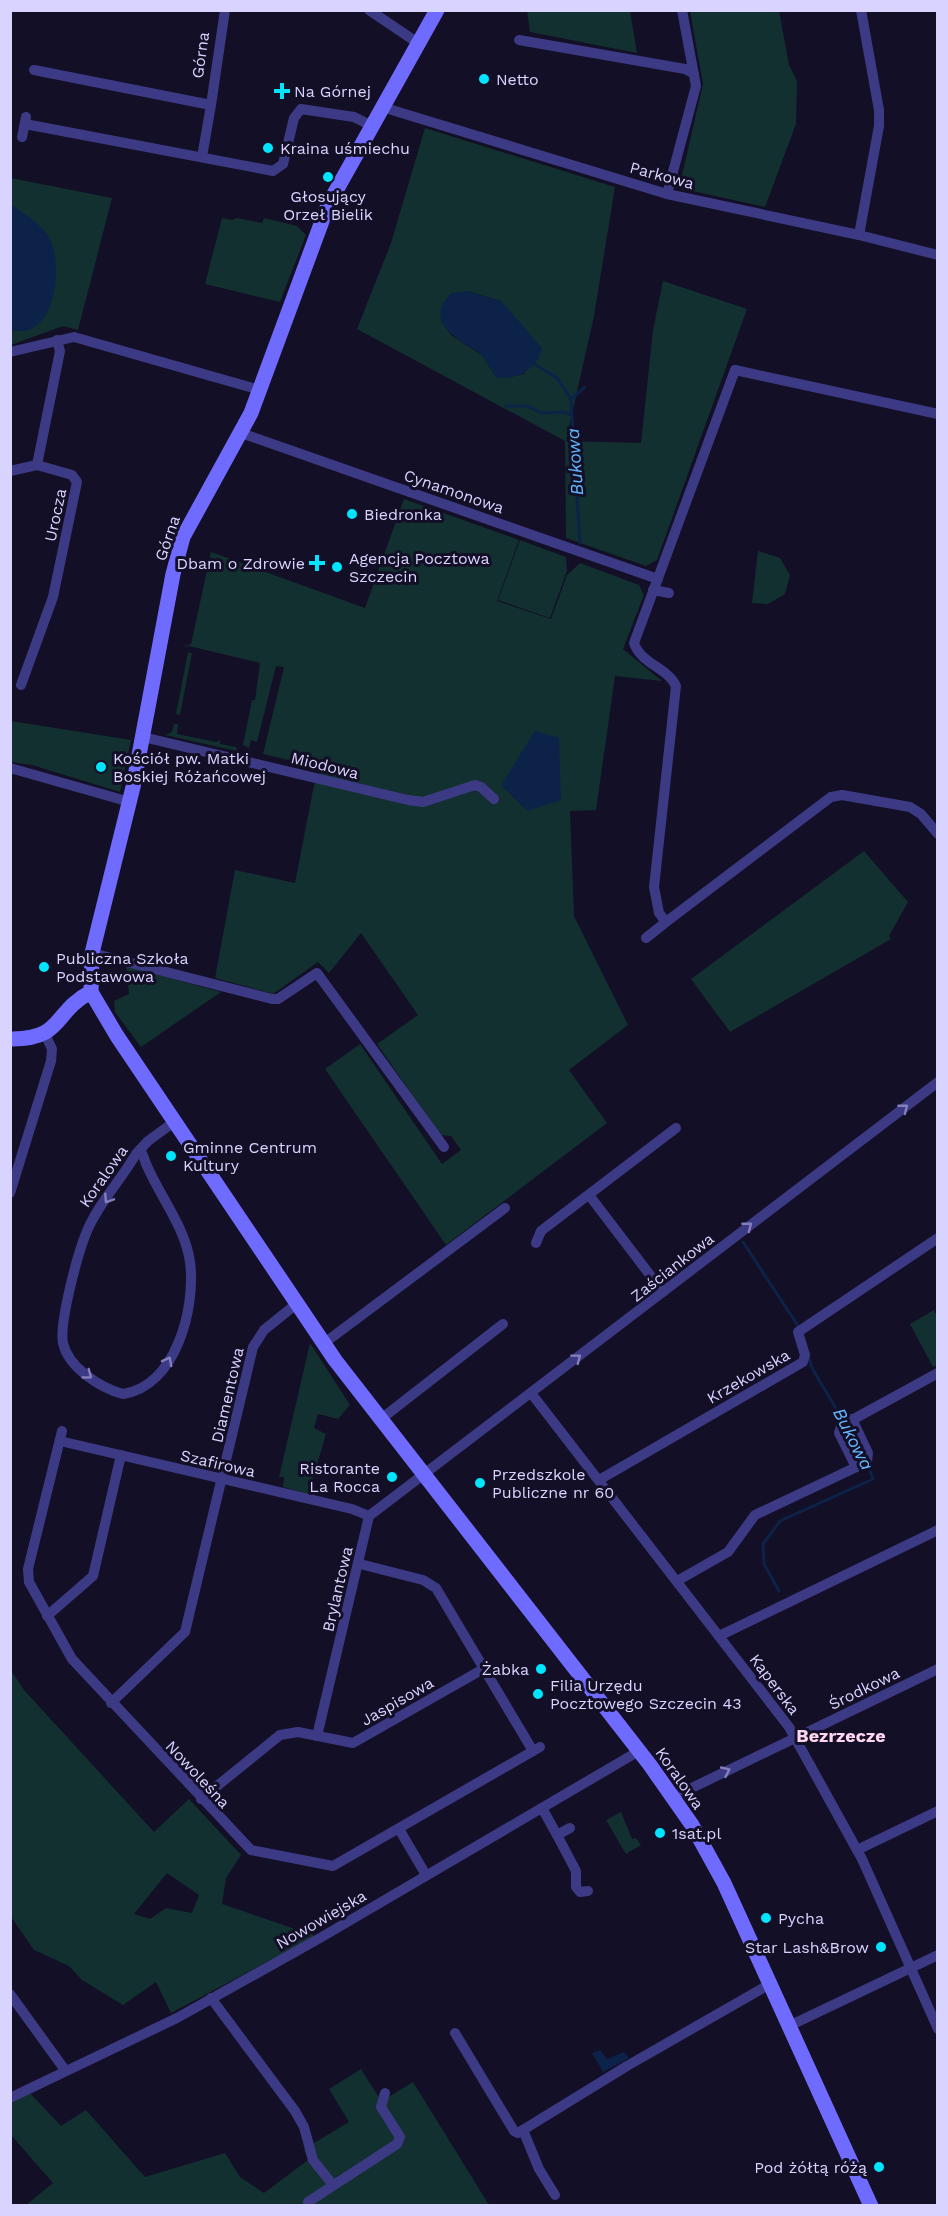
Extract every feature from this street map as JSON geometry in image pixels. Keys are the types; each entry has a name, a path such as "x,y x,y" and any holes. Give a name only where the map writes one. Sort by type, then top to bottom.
{"street":[{"name":"Górna","path":"202,157 225,10"},
{"path":"369,10 418,43"},
{"name":"Górna","path":"91,992 92,953 130,802 173,574 183,537 241,433 260,390 320,221 437,10"},
{"path":"667,194 696,86 682,10"},
{"path":"859,235 879,126 879,110 861,10"},
{"path":"519,40 685,69 694,74"},
{"name":"Górna","path":"34,70 211,105"},
{"name":"Parkowa","path":"382,107 667,194 859,235 938,255"},
{"path":"22,137 25,120 202,157 277,170 285,160 296,114 305,108 354,117 372,126"},
{"path":"10,352 74,337 260,390"},
{"path":"10,471 37,465 60,351 57,340"},
{"path":"666,922 655,902 654,887 676,686 672,679 638,654 634,643 735,370 841,398 938,414"},
{"name":"Cynamonowa","path":"241,433 658,579"},
{"name":"Urocza","path":"21,685 53,597 77,482 72,475 37,465"},
{"path":"653,590 669,593"},
{"name":"Miodowa","path":"143,737 408,800 423,802 476,785 494,799"},
{"path":"10,768 130,802"},
{"path":"646,938 831,797 842,795 910,807 921,814 937,833"},
{"path":"92,953 272,999 278,999 318,973 444,1147"},
{"path":"10,1040 30,1039 45,1034 61,1020 75,1001 91,992"},
{"name":"Koralowa","path":"91,992 174,1122 323,1344 673,1797 724,1883 871,2205"},
{"path":"10,1193 51,1060 52,1049 45,1034"},
{"name":"Zaściankowa","path":"424,1474 938,1082"},
{"path":"140,1150 174,1122"},
{"path":"536,1243 541,1231 676,1128"},
{"name":"Koralowa","path":"140,1150 181,1233 190,1264 191,1282 183,1326 164,1369 147,1386 123,1394 102,1385 76,1366 64,1347 62,1333 75,1265 87,1230 140,1150"},
{"path":"130,1164 147,1166"},
{"path":"589,1195 663,1292"},
{"path":"323,1344 505,1208"},
{"name":"Krzekowska","path":"599,1480 803,1362 805,1355 798,1332 938,1238"},
{"name":"Diamentowa","path":"111,1702 185,1632 253,1347 264,1330 296,1305"},
{"path":"381,1419 503,1324"},
{"path":"856,1467 839,1433 841,1425 938,1373"},
{"name":"Kaperska","path":"531,1394 795,1737 857,1850 938,2029"},
{"path":"677,1581 728,1552 755,1515 856,1467 869,1458 852,1419"},
{"name":"Szafirowa","path":"61,1436 121,1455 352,1509 369,1516"},
{"name":"Nowoleśna","path":"61,1436 28,1569 29,1582 72,1659 251,1851 329,1867 338,1864 536,1749 485,1668"},
{"path":"47,1616 93,1576 121,1455"},
{"path":"369,1516 424,1474"},
{"name":"Brylantowa","path":"317,1736 360,1564 369,1516"},
{"path":"719,1636 938,1530"},
{"path":"360,1564 423,1580 436,1588 485,1668"},
{"name":"Jaspisowa","path":"201,1799 272,1740 295,1732 353,1743 485,1668"},
{"name":"Środkowa","path":"673,1797 938,1669"},
{"name":"Nowowiejska","path":"10,2098 169,2022 320,1938 639,1751"},
{"path":"542,1808 576,1871 576,1887 580,1892 588,1891"},
{"path":"857,1850 938,1811"},
{"path":"557,1835 570,1827"},
{"path":"399,1829 426,1875"},
{"path":"789,2026 938,1955"},
{"path":"455,2033 514,2131 518,2133 627,2066 770,1984"},
{"path":"10,1994 65,2070"},
{"path":"211,1998 295,2112 304,2127 314,2160 333,2185"},
{"path":"308,2202 398,2144 400,2137 381,2107 385,2093"},
{"path":"523,2130 539,2169 555,2194"}],"green space":[{"path":"527,11 630,11 637,53 530,32"},
{"path":"690,11 779,11 789,65 797,81 796,124 765,207 679,188 703,84"},
{"path":"425,128 615,187 594,316 566,441 641,443 653,330 663,281 747,309 657,560 646,566 566,538 565,441 357,329 391,243","holes":["467,291 501,301 527,368 524,374 496,377 483,356 451,335 441,319"]},
{"path":"11,178 112,198 78,330 63,326 11,345"},
{"path":"222,218 232,220 237,218 262,223 264,218 297,226 306,235 280,302 205,284"},
{"path":"404,499 519,540 497,601 551,619 567,575 580,563 639,585 644,595 623,649 662,681 615,676 596,810 570,811 574,916 628,1025 569,1070 607,1123 446,1245 325,1069 360,1044 442,1164 461,1150 451,1136 440,1135 377,1044 418,1015 361,933 329,973 318,962 273,994 215,978 235,870 295,883 314,785 322,768 263,754 284,667 276,666 257,742 251,740 249,748 243,745 252,700 255,700 260,663 189,646 181,648 191,644 211,552 365,608"},
{"path":"520,540 566,557 567,571 550,618 498,600"},
{"path":"758,551 780,558 790,575 785,594 768,604 752,603"},
{"path":"188,652 192,653 180,715 176,714"},
{"path":"11,721 131,740 120,792 32,765 11,762"},
{"path":"174,724 178,724 177,734 216,742 220,740 220,744 236,747 237,751 165,735 172,732"},
{"path":"864,851 908,902 889,936 891,939 730,1032 691,979"},
{"path":"126,966 221,992 141,1047 115,1012 114,1001 129,994"},
{"path":"934,1310 937,1317 938,1365 933,1367 910,1324"},
{"path":"310,1343 350,1405 338,1419 318,1414 314,1428 326,1434 308,1494 283,1487 284,1477 279,1477"},
{"path":"10,1669 24,1690 154,1832 189,1799 241,1855 226,1878 222,1904 316,1936 171,2013 156,1982 123,2005 82,1980 69,1966 34,1950 11,1917","holes":["167,1873 199,1895 192,1913 166,1908 150,1919 134,1914"]},
{"path":"621,1812 632,1839 636,1838 641,1845 626,1854 606,1820"},
{"path":"361,2069 378,2096 387,2098 413,2082 489,2205 26,2205 53,2183 11,2135 10,2104 30,2093 61,2126 86,2110 145,2177 225,2153 240,2177 264,2193 308,2160 304,2149 349,2122 329,2089"}],"water":[{"path":"10,203 44,231 51,241 55,254 55,285 52,300 38,325 26,331 11,330"},
{"path":"467,291 501,301 542,348 536,362 525,372 511,377 496,377 482,355 447,329 440,313 443,304 451,293"},
{"path":"535,731 559,738 561,800 527,811 501,785"},
{"path":"600,2050 607,2059 624,2052 629,2058 603,2072 592,2053"}],"waterway":[{"path":"533,363 557,378 571,399"},
{"name":"Bukowa","path":"580,543 571,399 585,387"},
{"path":"506,406 528,406 541,413 565,412 572,415"},
{"name":"Bukowa","path":"743,1242 800,1329"},
{"name":"Bukowa","path":"809,1358 812,1368 861,1451"},
{"name":"Bukowa","path":"779,1591 764,1564 763,1544 780,1521 873,1479 868,1465"}],"place":[{"name":"Netto","path":"484,79"},
{"name":"Na Górnej","path":"282,91"},
{"name":"Kraina uśmiechu","path":"268,148"},
{"name":"Głosujący Orzeł Bielik","path":"328,177"},
{"name":"Biedronka","path":"352,514"},
{"name":"Dbam o Zdrowie","path":"317,563"},
{"name":"Agencja Pocztowa Szczecin","path":"337,567"},
{"name":"Kościół pw. Matki Boskiej Różańcowej","path":"101,767"},
{"name":"Publiczna Szkoła Podstawowa","path":"44,967"},
{"name":"Gminne Centrum Kultury","path":"171,1156"},
{"name":"Ristorante La Rocca","path":"392,1477"},
{"name":"Przedszkole Publiczne nr 60","path":"480,1483"},
{"name":"Żabka","path":"541,1669"},
{"name":"Filia Urzędu Pocztowego Szczecin 43","path":"538,1694"},
{"name":"1sat.pl","path":"660,1833"},
{"name":"Pycha","path":"766,1918"},
{"name":"Star Lash&Brow","path":"881,1947"},
{"name":"Pod żółtą różą","path":"879,2167"}],"district":[{"name":"Bezrzecze","path":"841,1736"}]}
